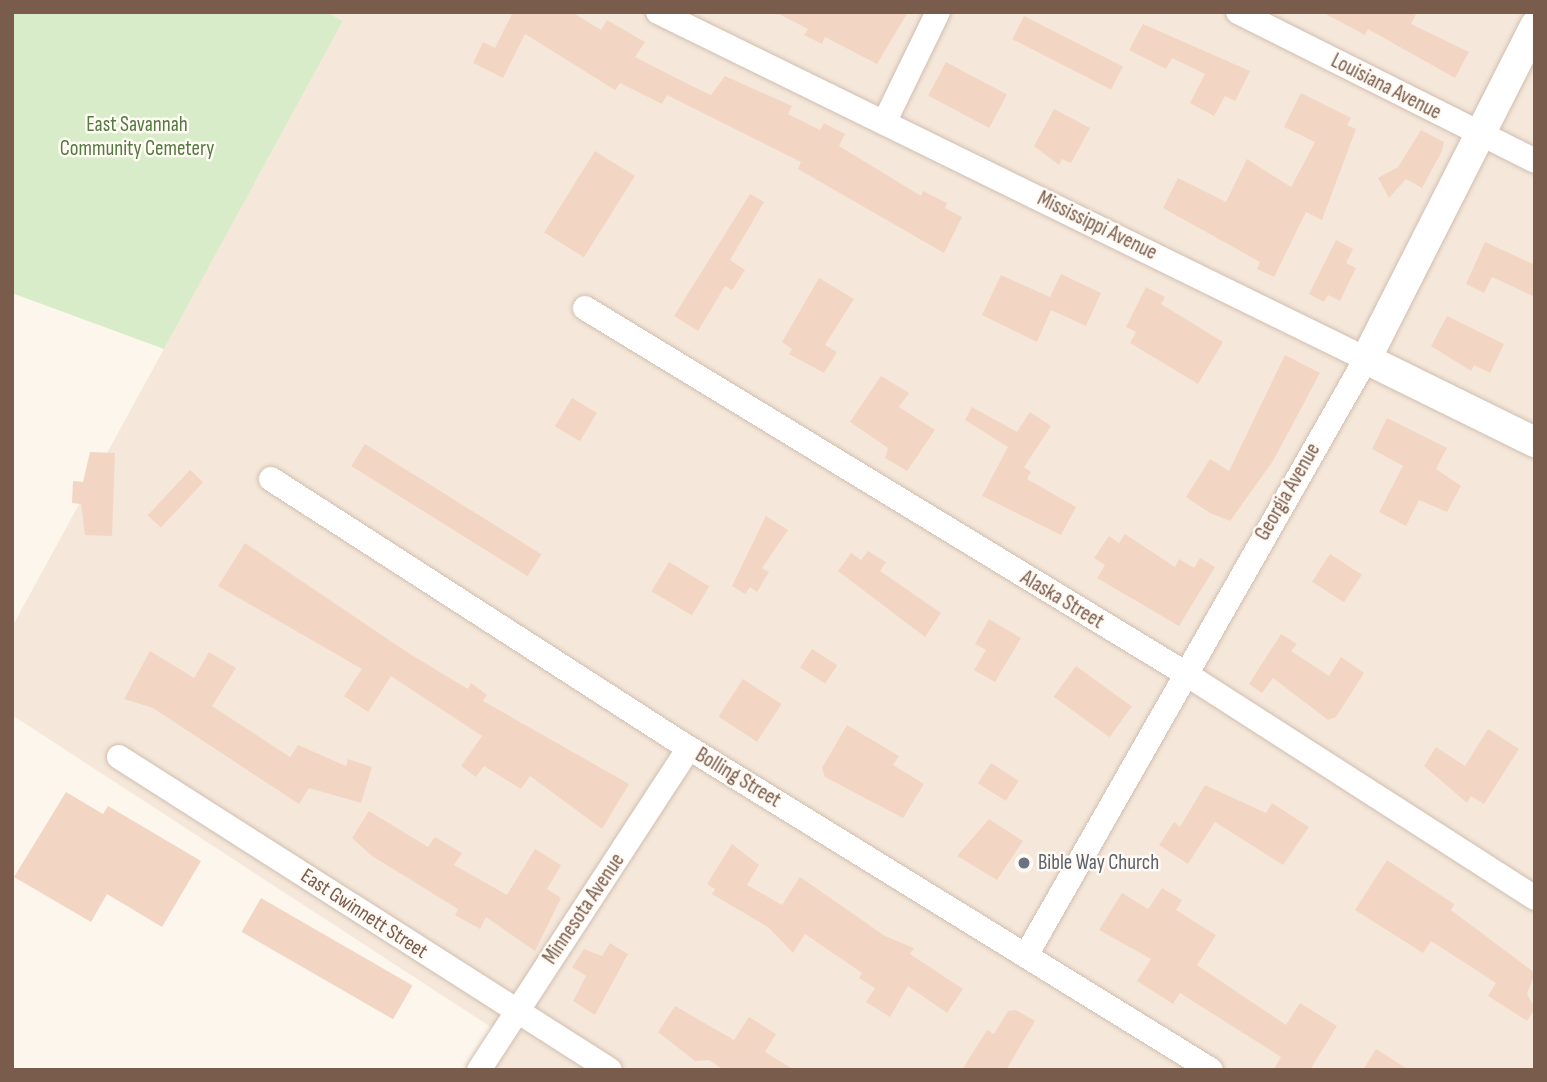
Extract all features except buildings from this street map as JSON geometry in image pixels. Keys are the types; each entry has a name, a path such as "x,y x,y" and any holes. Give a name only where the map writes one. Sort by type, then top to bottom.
{"street":[{"name":"Mississippi Avenue","path":"658,12 1535,442"},
{"path":"885,121 938,12"},
{"name":"Louisiana Avenue","path":"1238,12 1535,161"},
{"name":"Georgia Avenue","path":"1028,951 1183,672 1366,359 1482,136 1535,26"},
{"name":"Alaska Street","path":"585,308 1183,672 1535,898"},
{"name":"Bolling Street","path":"271,479 689,748 1028,951 1211,1070"},
{"name":"Minnesota Avenue","path":"479,1070 514,1010 689,748"},
{"name":"East Gwinnett Street","path":"119,757 610,1070"}],"shaded area":[{"path":"326,12 1535,12 1535,1070 479,1070 500,1033 12,715 12,627 343,21"}],"green space":[{"name":"East Savannah Community Cemetery","path":"12,12 326,12 343,21 164,349 12,293"}],"place":[{"name":"Bible Way Church","path":"1024,863"}]}
